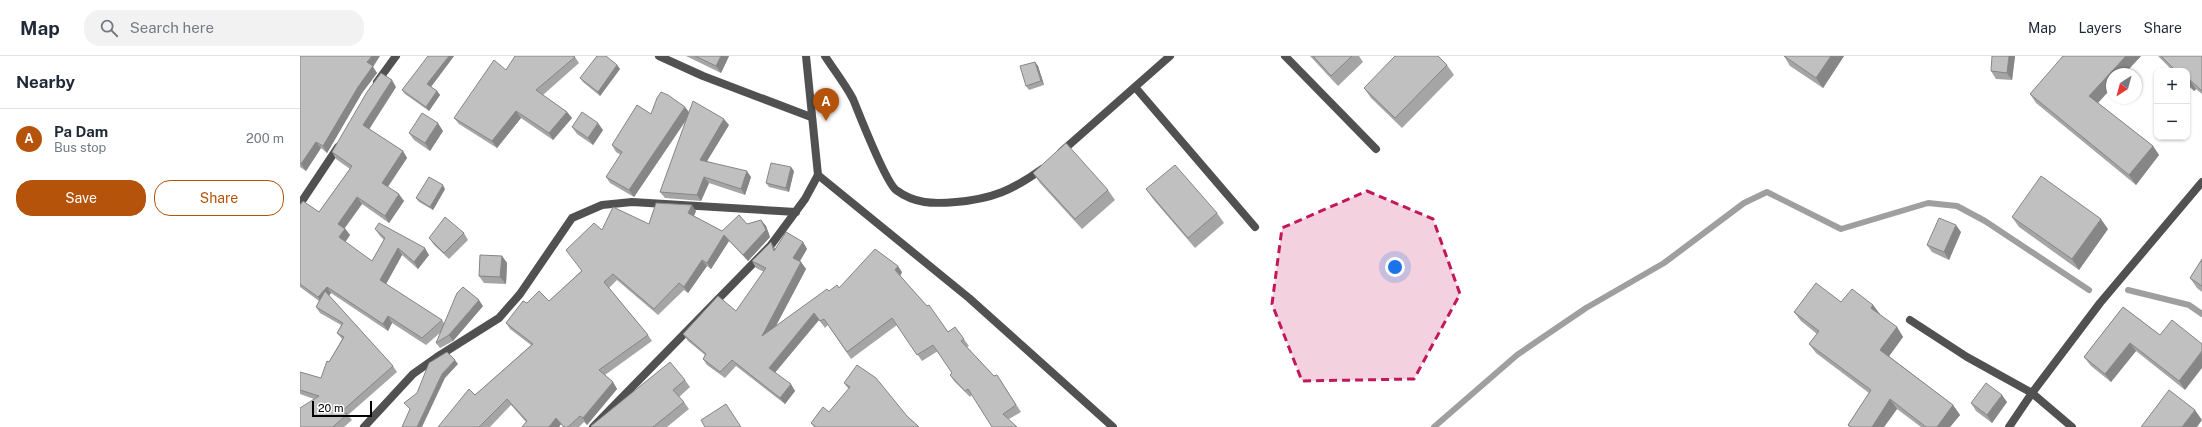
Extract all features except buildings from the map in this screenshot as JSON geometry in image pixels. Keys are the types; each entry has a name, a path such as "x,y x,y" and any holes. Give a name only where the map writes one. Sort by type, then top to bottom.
{"street":[{"path":"371,90 396,56"},
{"path":"660,56 703,76 811,117"},
{"path":"593,427 771,245 796,212 818,175 806,56"},
{"path":"824,56 853,99 894,188 913,200 930,204 977,200 996,196 1022,184 1050,162 1170,56"},
{"path":"1285,56 1376,149"},
{"path":"1135,87 1255,227"},
{"path":"300,204 342,142"},
{"path":"818,175 969,298 1113,427"},
{"path":"2009,427 2032,393 2100,303 2202,182"},
{"path":"364,427 413,374 499,318 520,294 572,218 585,211 602,205 632,202 796,212"},
{"path":"1910,320 1967,356 2032,393 2072,427"}],"highlighted area":[{"path":"1367,191 1433,219 1460,294 1414,379 1302,381 1272,304 1282,228"}],"waterway":[{"path":"1434,427 1517,355 1586,308 1664,263 1744,203 1767,192 1841,229 1928,203 1957,206 1985,221 2089,290"},
{"path":"2128,290 2189,305 2202,314"}],"place":[{"name":"Pa Dam","path":"826,121"}]}
